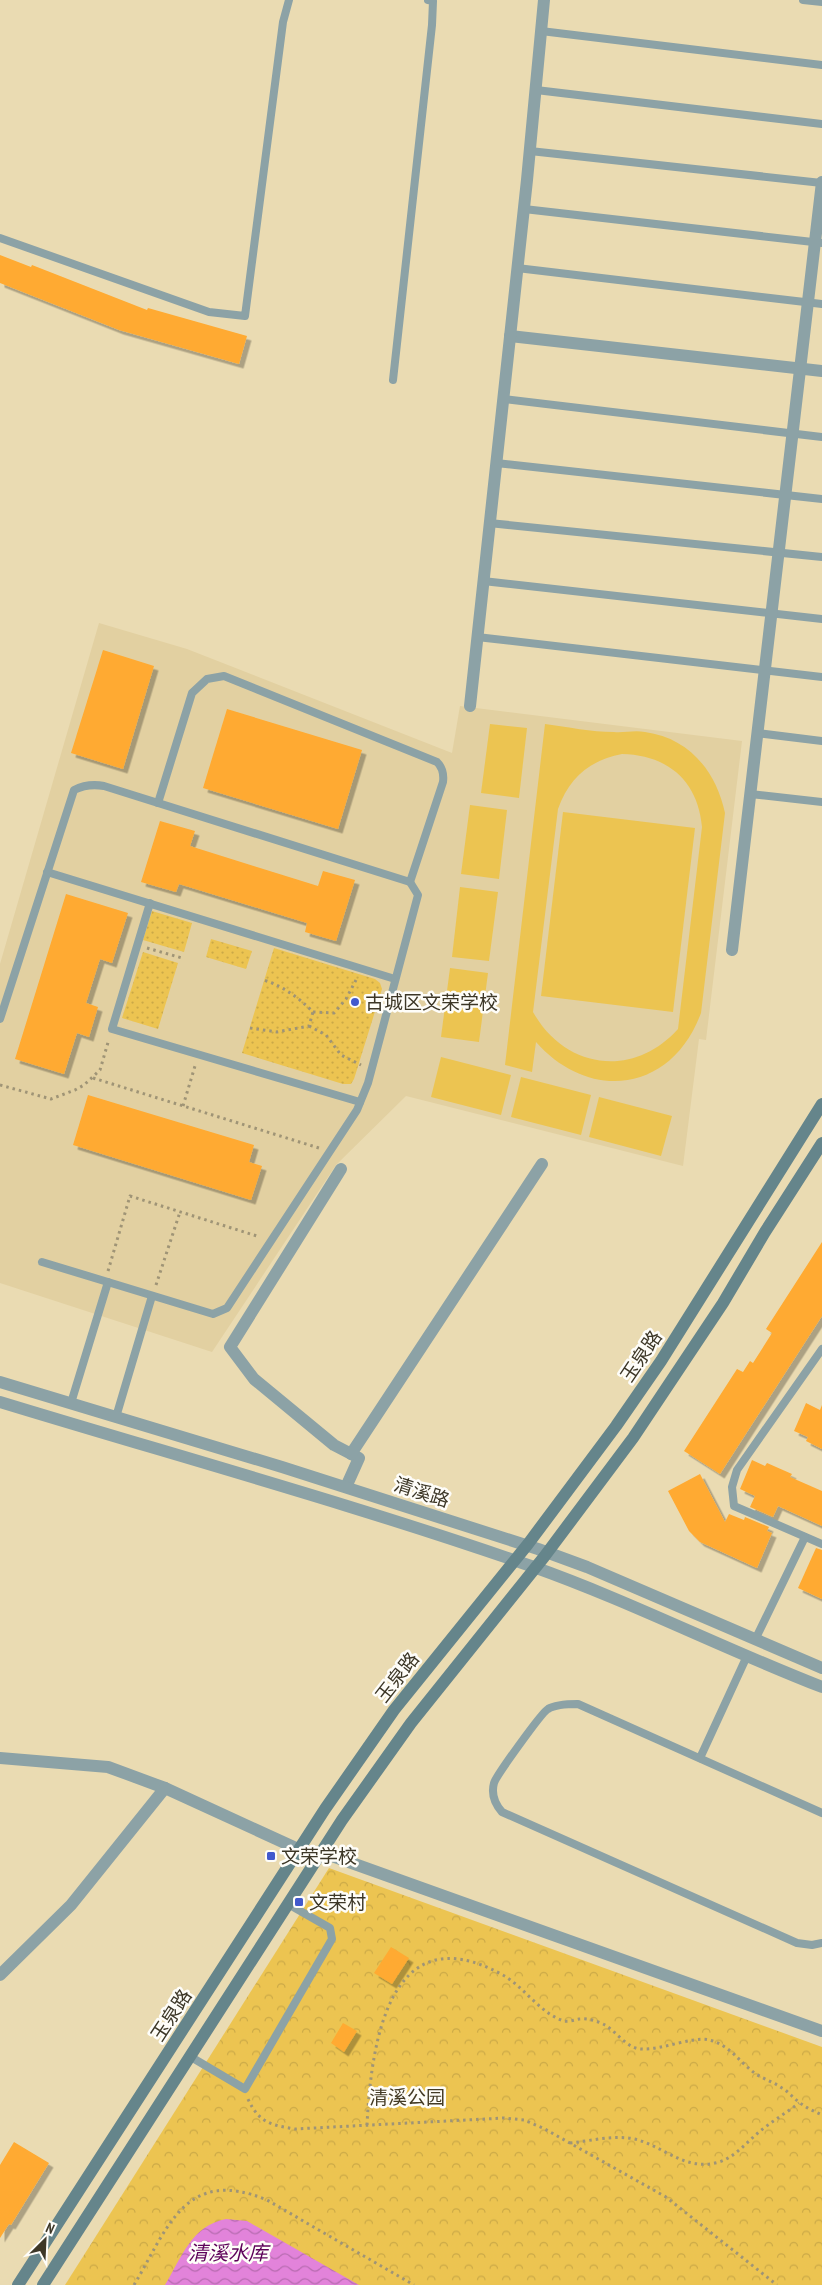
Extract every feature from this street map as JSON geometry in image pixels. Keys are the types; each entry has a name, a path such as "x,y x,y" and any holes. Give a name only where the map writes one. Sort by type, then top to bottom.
{"main road":[{"name":"玉泉路","path":"18,2285 352,1768 394,1710 515,1561 616,1426 661,1361 822,1104"},
{"name":"玉泉路","path":"42,2285 321,1852 411,1723 536,1568 633,1438 678,1372 822,1143"}],"street":[{"path":"470,706 518,268 544,0"},
{"path":"732,950 808,302 818,243 822,182"},
{"path":"510,336 822,370"},
{"path":"351,1454 542,1164"},
{"path":"341,1169 230,1347 254,1379 334,1444 359,1458 346,1488"},
{"name":"清溪路","path":"0,1382 527,1545 619,1581 822,1668"},
{"name":"清溪路","path":"0,1402 422,1530 536,1568 613,1598 822,1687"},
{"path":"0,1758 108,1767 164,1788 298,1849"},
{"path":"0,1974 71,1905 164,1788"},
{"path":"321,1852 822,2031"}],"lane":[{"path":"0,238 209,312 245,316 283,22 288,0"},
{"path":"393,380 432,25 433,1 428,0"},
{"path":"803,0 822,2"},
{"path":"541,31 822,65"},
{"path":"536,90 822,124"},
{"path":"530,151 822,182"},
{"path":"524,209 818,243"},
{"path":"518,268 822,304"},
{"path":"503,399 822,437"},
{"path":"496,463 822,499"},
{"path":"489,523 822,557"},
{"path":"483,581 822,619"},
{"path":"477,636 822,677"},
{"path":"158,803 192,692 207,679 224,676 437,762 444,776 443,782 410,882"},
{"path":"757,733 822,741"},
{"path":"0,1019 74,790 96,785 158,803 410,882 418,895 360,1102 330,1152 227,1308 213,1314 42,1262"},
{"path":"750,794 822,802"},
{"path":"48,872 395,979"},
{"path":"150,903 112,1029 360,1102"},
{"path":"71,1403 106,1282"},
{"path":"116,1417 152,1296"},
{"path":"822,1349 737,1470 732,1487 734,1506 822,1544"},
{"path":"756,1640 805,1537"},
{"path":"700,1758 747,1656"},
{"path":"822,1813 578,1704 565,1704 547,1709 496,1777 492,1793 497,1806 502,1812 797,1943 812,1945 822,1943"},
{"path":"190,2056 245,2089 332,1939 330,1928 288,1904"}],"path":[{"path":"137,945 182,958"},
{"path":"264,980 289,991 312,1012 334,1013 354,986 361,968"},
{"path":"309,1026 312,1012"},
{"path":"250,1028 277,1032 309,1026 326,1035 341,1055 371,1068"},
{"path":"0,1085 51,1100 75,1090 100,1070 112,1029"},
{"path":"183,1106 199,1054"},
{"path":"92,1078 330,1152"},
{"path":"106,1282 130,1196 271,1240"},
{"path":"152,1296 180,1212"},
{"path":"367,2125 374,2058 384,2017 391,1998 398,1986 419,1968 440,1960 452,1958 479,1963 503,1975 553,2016 567,2022 582,2018 596,2022 639,2049 649,2050 704,2040 720,2044 752,2072 783,2088 799,2103 822,2115"},
{"path":"245,2089 258,2116 274,2125 295,2129 504,2118 524,2120 570,2143 666,2197 777,2285"},
{"path":"570,2143 628,2138 643,2141 678,2160 693,2163 714,2163 728,2159 759,2132 799,2103"},
{"path":"134,2285 184,2205 198,2196 228,2190 266,2200 414,2285"}],"shaded area":[{"name":"古城区文荣学校","path":"99,623 187,649 452,753 460,706 742,741 706,1040 699,1039 683,1166 406,1096 336,1165 212,1352 0,1283 0,964"}],"green space":[{"path":"490,724 527,728 519,798 481,793"},
{"path":"545,724 597,731 645,732 661,735 675,741 687,749 707,770 715,783 725,813 701,1013 688,1039 671,1059 650,1073 628,1080 604,1080 580,1074 557,1062 536,1042 532,1072 505,1065","holes":["622,754 653,759 666,765 678,774 694,796 702,827 678,1029 660,1045 641,1055 621,1061 601,1061 581,1056 563,1046 547,1031 533,1012 558,809 568,788 582,772 591,766"]},
{"path":"470,805 507,810 499,879 461,874"},
{"path":"563,812 695,828 673,1012 541,996"},
{"path":"460,887 498,892 489,961 452,957"},
{"path":"152,911 192,923 184,952 143,940"},
{"path":"211,939 252,951 246,969 206,957"},
{"path":"274,948 375,979 380,983 382,989 351,1084 343,1084 242,1053"},
{"path":"143,952 178,963 158,1029 122,1018"},
{"path":"450,968 488,973 479,1042 441,1037"},
{"path":"441,1057 511,1075 501,1115 431,1097"},
{"path":"521,1077 591,1095 581,1135 511,1117"},
{"path":"599,1097 672,1116 661,1156 589,1137"},
{"name":"清溪公园","path":"329,1868 822,2047 822,2285 65,2285"}],"water":[{"name":"清溪水库","path":"226,2219 247,2221 359,2285 165,2285 189,2244 196,2236 204,2228"}],"building":[{"path":"0,255 31,267 32,265 147,310 148,308 247,336 239,364 119,330 0,283"},
{"path":"103,650 154,666 123,769 71,753"},
{"path":"227,709 362,750 338,829 203,788"},
{"path":"160,821 195,831 190,846 318,886 323,871 355,880 336,941 305,932 307,923 179,884 176,892 141,882"},
{"path":"66,894 128,913 112,963 100,959 86,1003 98,1007 89,1037 77,1033 64,1074 15,1059"},
{"path":"88,1095 254,1145 249,1162 262,1166 251,1200 73,1145"},
{"path":"822,1242 822,1316 720,1474 684,1451 737,1369 743,1372 750,1361 753,1363 772,1333 766,1329"},
{"path":"806,1403 820,1410 822,1405 822,1449 806,1441 808,1437 794,1431"},
{"path":"752,1460 765,1466 767,1463 792,1474 790,1477 822,1491 822,1526 778,1506 773,1517 750,1507 755,1496 740,1489"},
{"path":"700,1474 725,1522 729,1514 744,1520 745,1517 769,1527 767,1531 772,1533 757,1568 700,1542 689,1531 668,1491"},
{"path":"816,1548 822,1550 822,1599 798,1588"},
{"path":"391,1947 409,1958 392,1984 374,1973"},
{"path":"343,2023 357,2031 344,2052 331,2043"},
{"path":"14,2142 49,2163 11,2225 9,2224 0,2238 0,2165"}],"place":[{"name":"古城区文荣学校","path":"355,1002"},
{"name":"文荣学校","path":"271,1856"},
{"name":"文荣村","path":"299,1902"}]}
